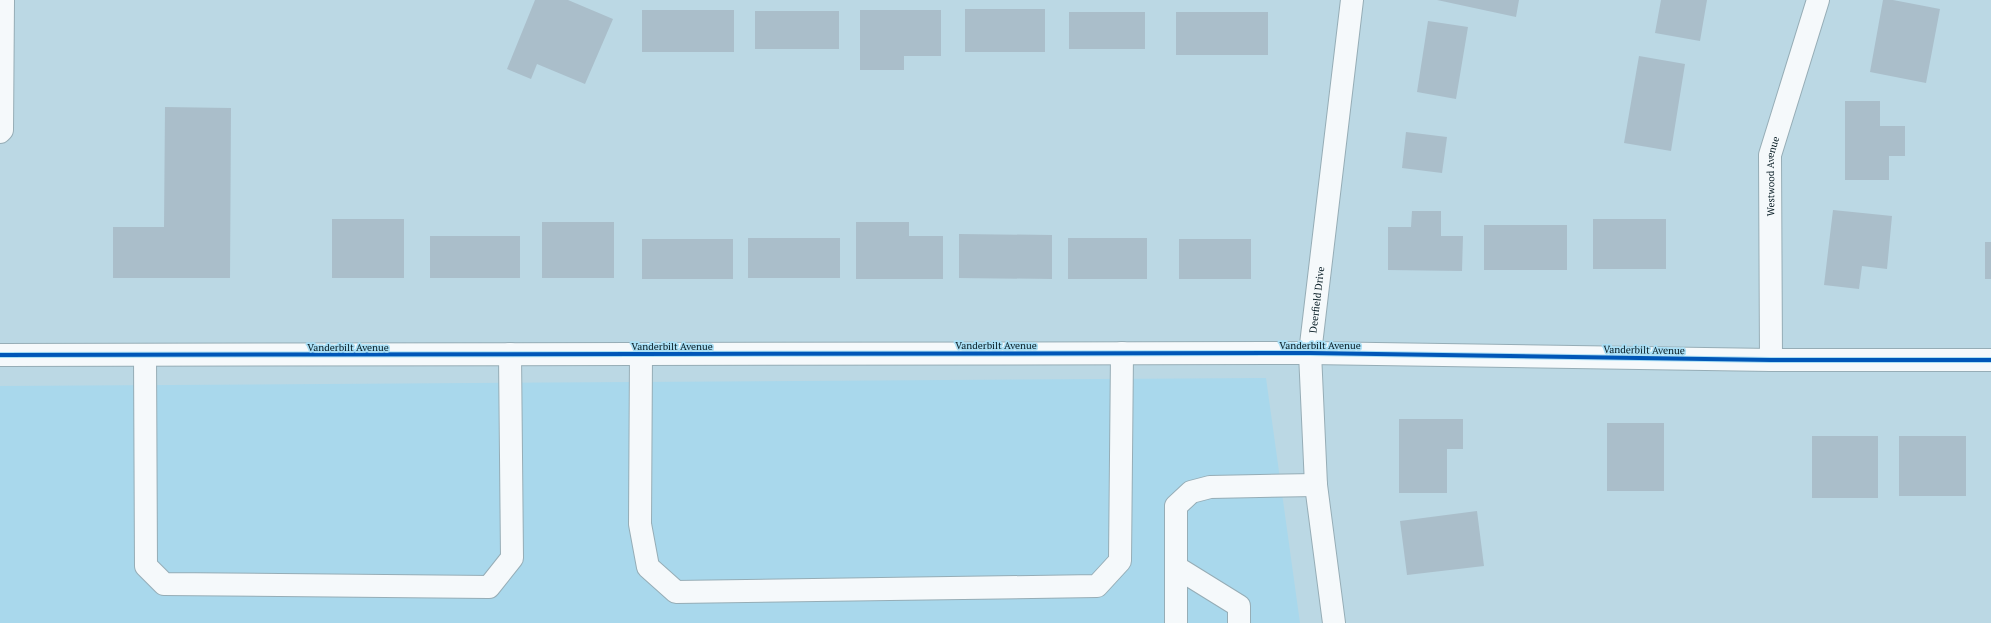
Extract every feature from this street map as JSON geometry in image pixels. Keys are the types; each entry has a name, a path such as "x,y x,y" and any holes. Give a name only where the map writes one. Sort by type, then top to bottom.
{"street":[{"path":"0,132 2,130 3,1 1,0"},
{"name":"Deerfield Drive","path":"1334,623 1316,485 1310,353 1352,0"},
{"name":"Westwood Avenue","path":"1771,360 1770,156 1818,0"},
{"path":"641,354 640,524 648,567 676,592 1096,586 1120,561 1122,353"},
{"name":"Vanderbilt Avenue","path":"0,355 1310,353 1771,360 1991,360"},
{"path":"145,355 146,566 164,584 489,588 512,558 510,354"},
{"path":"1176,623 1176,506 1191,492 1210,487 1316,485"},
{"path":"1176,567 1239,606 1239,623"}],"shaded area":[{"path":"1266,378 1300,623 0,623 0,386"}],"building":[{"path":"535,0 568,0 613,19 585,84 537,64 531,79 507,69"},
{"path":"1437,0 1519,0 1516,17"},
{"path":"1661,0 1707,0 1700,41 1655,33"},
{"path":"1883,0 1893,0 1940,9 1926,83 1870,72"},
{"path":"965,9 1045,9 1045,52 965,52"},
{"path":"642,10 734,10 734,52 642,52"},
{"path":"860,10 941,10 941,56 904,56 904,70 860,70"},
{"path":"755,11 839,11 839,49 755,49"},
{"path":"1069,12 1145,12 1145,49 1069,49"},
{"path":"1176,12 1268,12 1268,55 1176,55"},
{"path":"1428,21 1468,27 1456,99 1417,92"},
{"path":"1639,56 1685,64 1671,151 1624,143"},
{"path":"1845,101 1880,101 1880,126 1905,126 1905,156 1889,156 1889,180 1845,180"},
{"path":"165,107 231,108 230,278 113,278 113,227 164,227"},
{"path":"1406,132 1447,137 1442,173 1402,168"},
{"path":"1833,210 1892,216 1887,269 1862,266 1859,289 1824,285"},
{"path":"1412,211 1441,211 1441,236 1463,236 1462,271 1388,270 1388,227 1411,227"},
{"path":"332,219 404,219 404,278 332,278"},
{"path":"1593,219 1666,219 1666,269 1593,269"},
{"path":"542,222 614,222 614,278 542,278"},
{"path":"856,222 909,222 909,236 943,236 943,279 856,279"},
{"path":"1484,225 1567,225 1567,270 1484,270"},
{"path":"959,234 1052,235 1052,279 959,278"},
{"path":"430,236 520,236 520,278 430,278"},
{"path":"748,238 840,238 840,278 748,278"},
{"path":"1068,238 1147,238 1147,279 1068,279"},
{"path":"642,239 733,239 733,279 642,279"},
{"path":"1179,239 1251,239 1251,279 1179,279"},
{"path":"1985,242 1991,242 1991,279 1985,279"},
{"path":"1399,419 1463,419 1463,449 1447,449 1447,493 1399,493"},
{"path":"1607,423 1664,423 1664,491 1607,491"},
{"path":"1812,436 1878,436 1878,498 1812,498"},
{"path":"1899,436 1966,436 1966,496 1899,496"},
{"path":"1477,511 1484,566 1407,575 1400,521"}],"cycle path":[{"path":"0,355 1310,353 1771,360 1991,360"}]}
